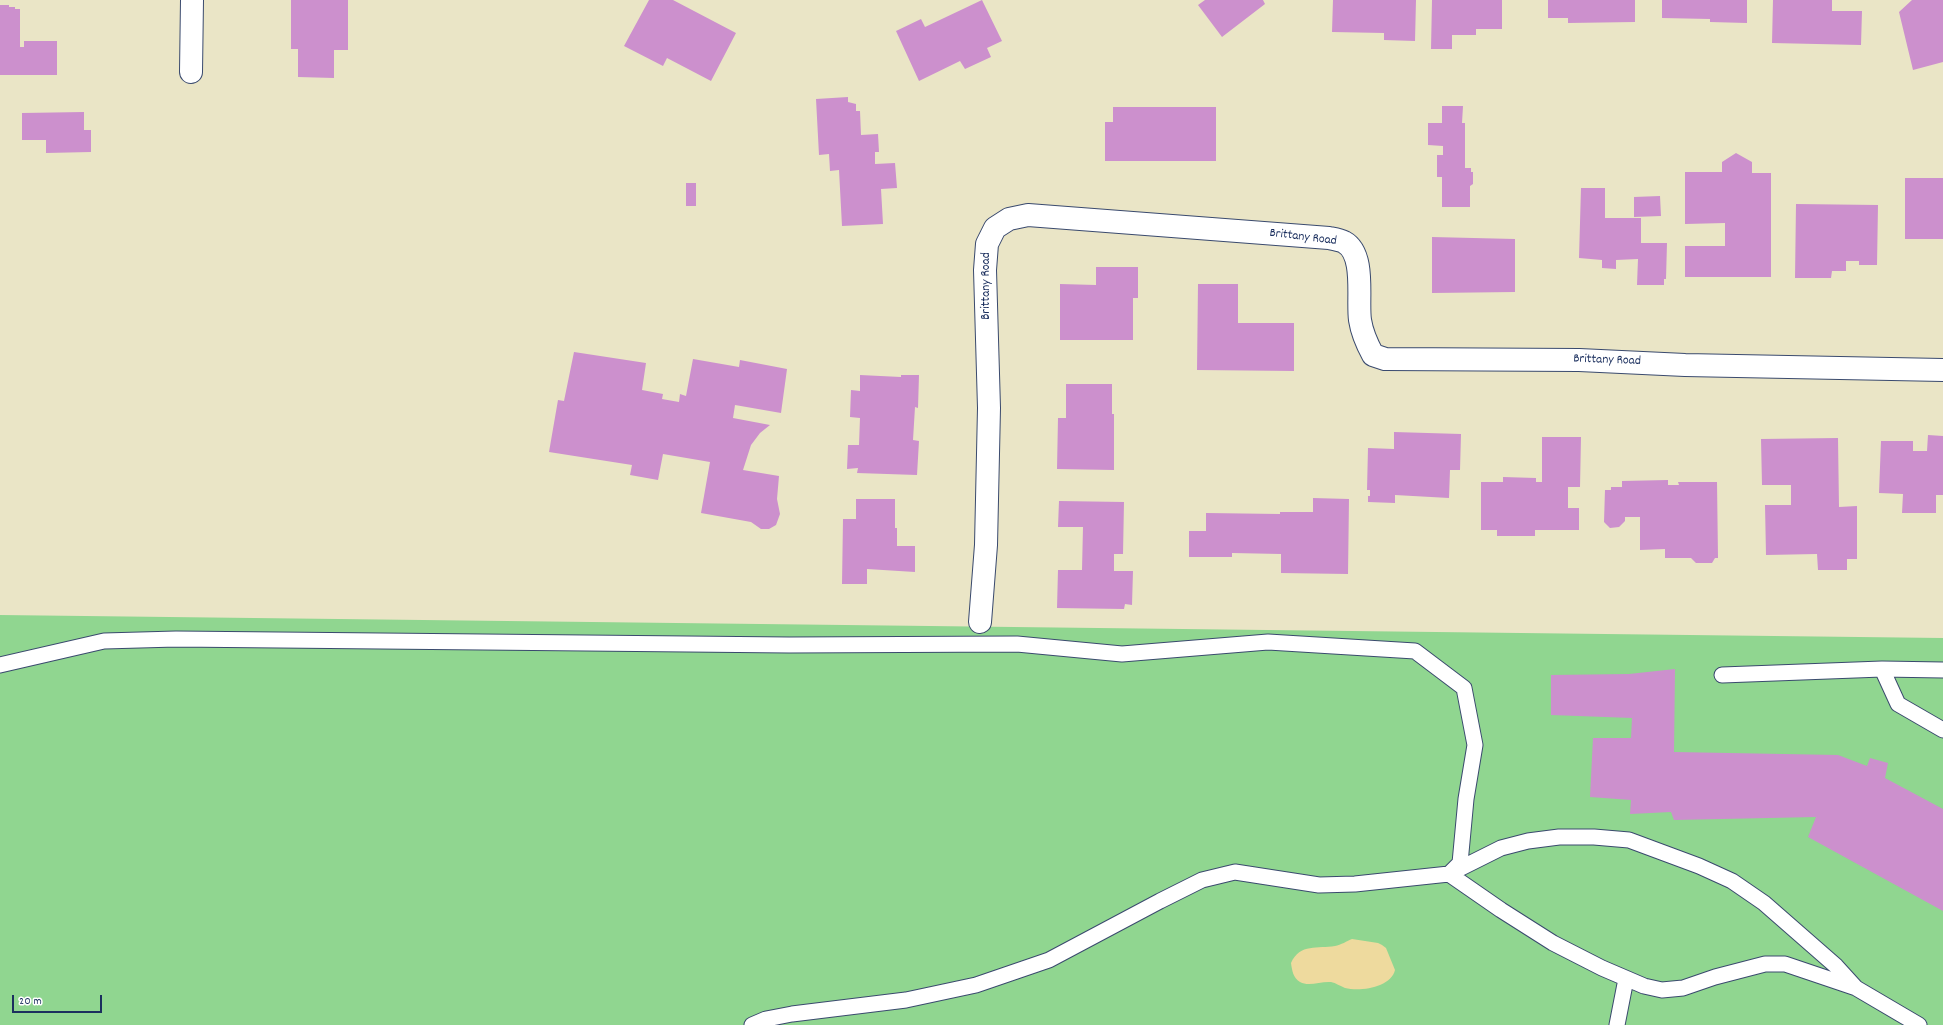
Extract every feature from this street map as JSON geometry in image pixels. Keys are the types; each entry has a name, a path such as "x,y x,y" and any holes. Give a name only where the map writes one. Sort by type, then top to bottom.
{"street":[{"path":"191,72 192,0"},
{"name":"Brittany Road","path":"980,622 986,545 989,408 984,270 987,244 994,228 1009,219 1028,215 1329,238 1344,242 1354,252 1358,268 1360,321 1365,341 1373,355 1385,359 1579,360 1943,370"}],"lane":[{"path":"0,665 104,641 176,639 789,645 1017,644 1122,654 1268,642 1415,651 1464,688 1475,744 1466,799 1460,862 1449,874"},
{"path":"1722,675 1882,669 1943,670"},
{"path":"1882,669 1898,704 1943,730"},
{"path":"752,1025 766,1019 792,1014 906,1000 976,985 1049,960 1202,880 1235,872 1319,885 1355,884 1449,874 1501,848 1528,841 1559,837 1594,837 1629,840 1699,866 1732,881 1764,903 1836,966 1856,988"},
{"path":"1449,874 1501,910 1553,943 1626,979 1662,990 1694,985 1715,977 1765,964 1785,964 1856,988 1919,1025"},
{"path":"1617,1025 1626,979"}],"green space":[{"path":"0,615 1943,638 1943,1025 0,1025"}],"sand":[{"path":"1352,939 1378,943 1386,948 1395,970 1388,981 1367,989 1352,989 1345,988 1331,982 1307,984 1300,982 1294,976 1291,963 1299,952 1310,948 1329,947 1342,944"}],"building":[{"path":"291,0 348,0 348,50 334,50 334,78 298,77 298,49 291,49"},
{"path":"649,0 673,0 736,33 711,81 667,58 663,66 624,46"},
{"path":"982,0 1002,41 987,48 991,57 965,69 960,61 919,81 896,31 921,19 925,27"},
{"path":"1205,0 1263,0 1265,4 1222,37 1198,5"},
{"path":"1333,0 1416,0 1415,41 1384,40 1384,33 1332,32"},
{"path":"1432,0 1502,0 1502,29 1476,29 1476,35 1452,35 1452,49 1431,49"},
{"path":"1548,0 1635,0 1635,22 1568,23 1568,18 1548,18"},
{"path":"1662,0 1747,0 1747,23 1710,22 1710,19 1662,18"},
{"path":"1773,0 1832,0 1832,11 1862,11 1861,45 1772,43"},
{"path":"1912,0 1943,0 1943,62 1913,70 1899,12"},
{"path":"0,5 9,5 9,7 20,9 20,47 24,47 24,41 57,41 57,75 0,75"},
{"path":"848,97 848,102 856,104 856,111 860,111 861,135 878,134 879,152 875,152 875,164 895,163 897,188 881,189 883,224 842,226 839,170 830,171 829,154 819,155 816,99"},
{"path":"1442,106 1463,106 1462,123 1465,123 1465,168 1471,168 1471,172 1473,172 1473,184 1470,186 1470,207 1442,207 1442,177 1437,177 1437,155 1443,155 1443,146 1428,145 1428,123 1442,123"},
{"path":"1113,107 1216,107 1216,161 1105,161 1105,122 1113,122"},
{"path":"84,112 84,130 91,130 91,152 46,153 46,140 22,140 22,113"},
{"path":"1736,153 1752,162 1752,173 1771,173 1771,277 1685,277 1685,246 1725,246 1725,223 1685,224 1685,172 1722,172 1722,162"},
{"path":"1905,178 1943,178 1943,239 1905,239"},
{"path":"686,183 696,183 696,206 686,206"},
{"path":"1581,188 1605,188 1605,218 1641,218 1641,243 1667,243 1666,279 1664,279 1664,285 1637,285 1638,259 1616,260 1616,269 1602,268 1602,260 1579,258"},
{"path":"1660,196 1661,216 1634,217 1634,197"},
{"path":"1796,204 1878,205 1877,265 1859,265 1859,261 1846,261 1846,271 1832,271 1831,278 1795,278"},
{"path":"1432,237 1515,239 1515,292 1432,293"},
{"path":"1096,267 1138,267 1138,298 1133,298 1133,340 1060,340 1060,284 1096,285"},
{"path":"1198,284 1238,284 1238,323 1294,323 1294,371 1197,370"},
{"path":"574,352 646,363 642,390 663,394 662,399 679,402 680,394 686,396 693,359 739,367 740,360 787,369 781,413 735,405 733,418 770,425 760,433 751,445 743,470 779,476 777,499 780,514 776,525 769,529 761,529 751,522 701,513 710,462 663,454 658,480 630,475 632,465 549,452 558,400 564,401"},
{"path":"860,375 901,377 901,375 919,375 918,408 915,407 913,440 919,441 917,475 857,473 858,468 847,469 848,445 859,445 860,418 850,417 851,390 860,391"},
{"path":"1066,384 1112,384 1112,414 1114,414 1114,470 1057,469 1058,418 1066,418"},
{"path":"1394,432 1461,434 1460,470 1450,470 1449,498 1395,495 1395,503 1368,502 1370,490 1367,490 1368,448 1394,449"},
{"path":"1928,435 1943,436 1943,495 1936,495 1936,513 1902,513 1903,494 1879,493 1881,441 1913,441 1913,451 1927,451"},
{"path":"1542,437 1581,437 1580,487 1568,487 1568,508 1579,508 1579,530 1535,530 1535,536 1497,536 1497,530 1481,530 1481,482 1503,482 1503,477 1536,478 1536,482 1542,482"},
{"path":"1838,438 1839,507 1857,506 1857,559 1847,559 1847,570 1818,570 1817,554 1766,555 1765,505 1791,505 1791,485 1762,485 1761,439"},
{"path":"1668,480 1668,485 1679,485 1678,482 1717,482 1718,558 1715,558 1712,563 1696,563 1691,558 1665,558 1665,549 1640,550 1640,517 1625,517 1625,521 1619,527 1610,528 1604,522 1605,490 1611,490 1611,487 1622,487 1622,481"},
{"path":"1313,498 1349,499 1348,574 1281,573 1281,554 1232,553 1232,557 1189,557 1189,531 1206,531 1206,513 1280,514 1280,512 1313,512"},
{"path":"856,499 895,499 895,528 897,528 897,546 915,546 915,572 867,569 867,584 842,584 843,519 856,519"},
{"path":"1059,501 1124,502 1123,554 1114,554 1114,571 1133,571 1132,605 1125,604 1124,609 1057,608 1058,570 1082,570 1083,527 1058,527"},
{"path":"1675,669 1674,752 1838,755 1867,766 1870,758 1888,763 1885,778 1943,809 1943,911 1808,837 1816,817 1674,820 1671,812 1630,814 1631,800 1590,797 1593,738 1631,738 1632,718 1551,715 1551,675 1629,674"}]}
